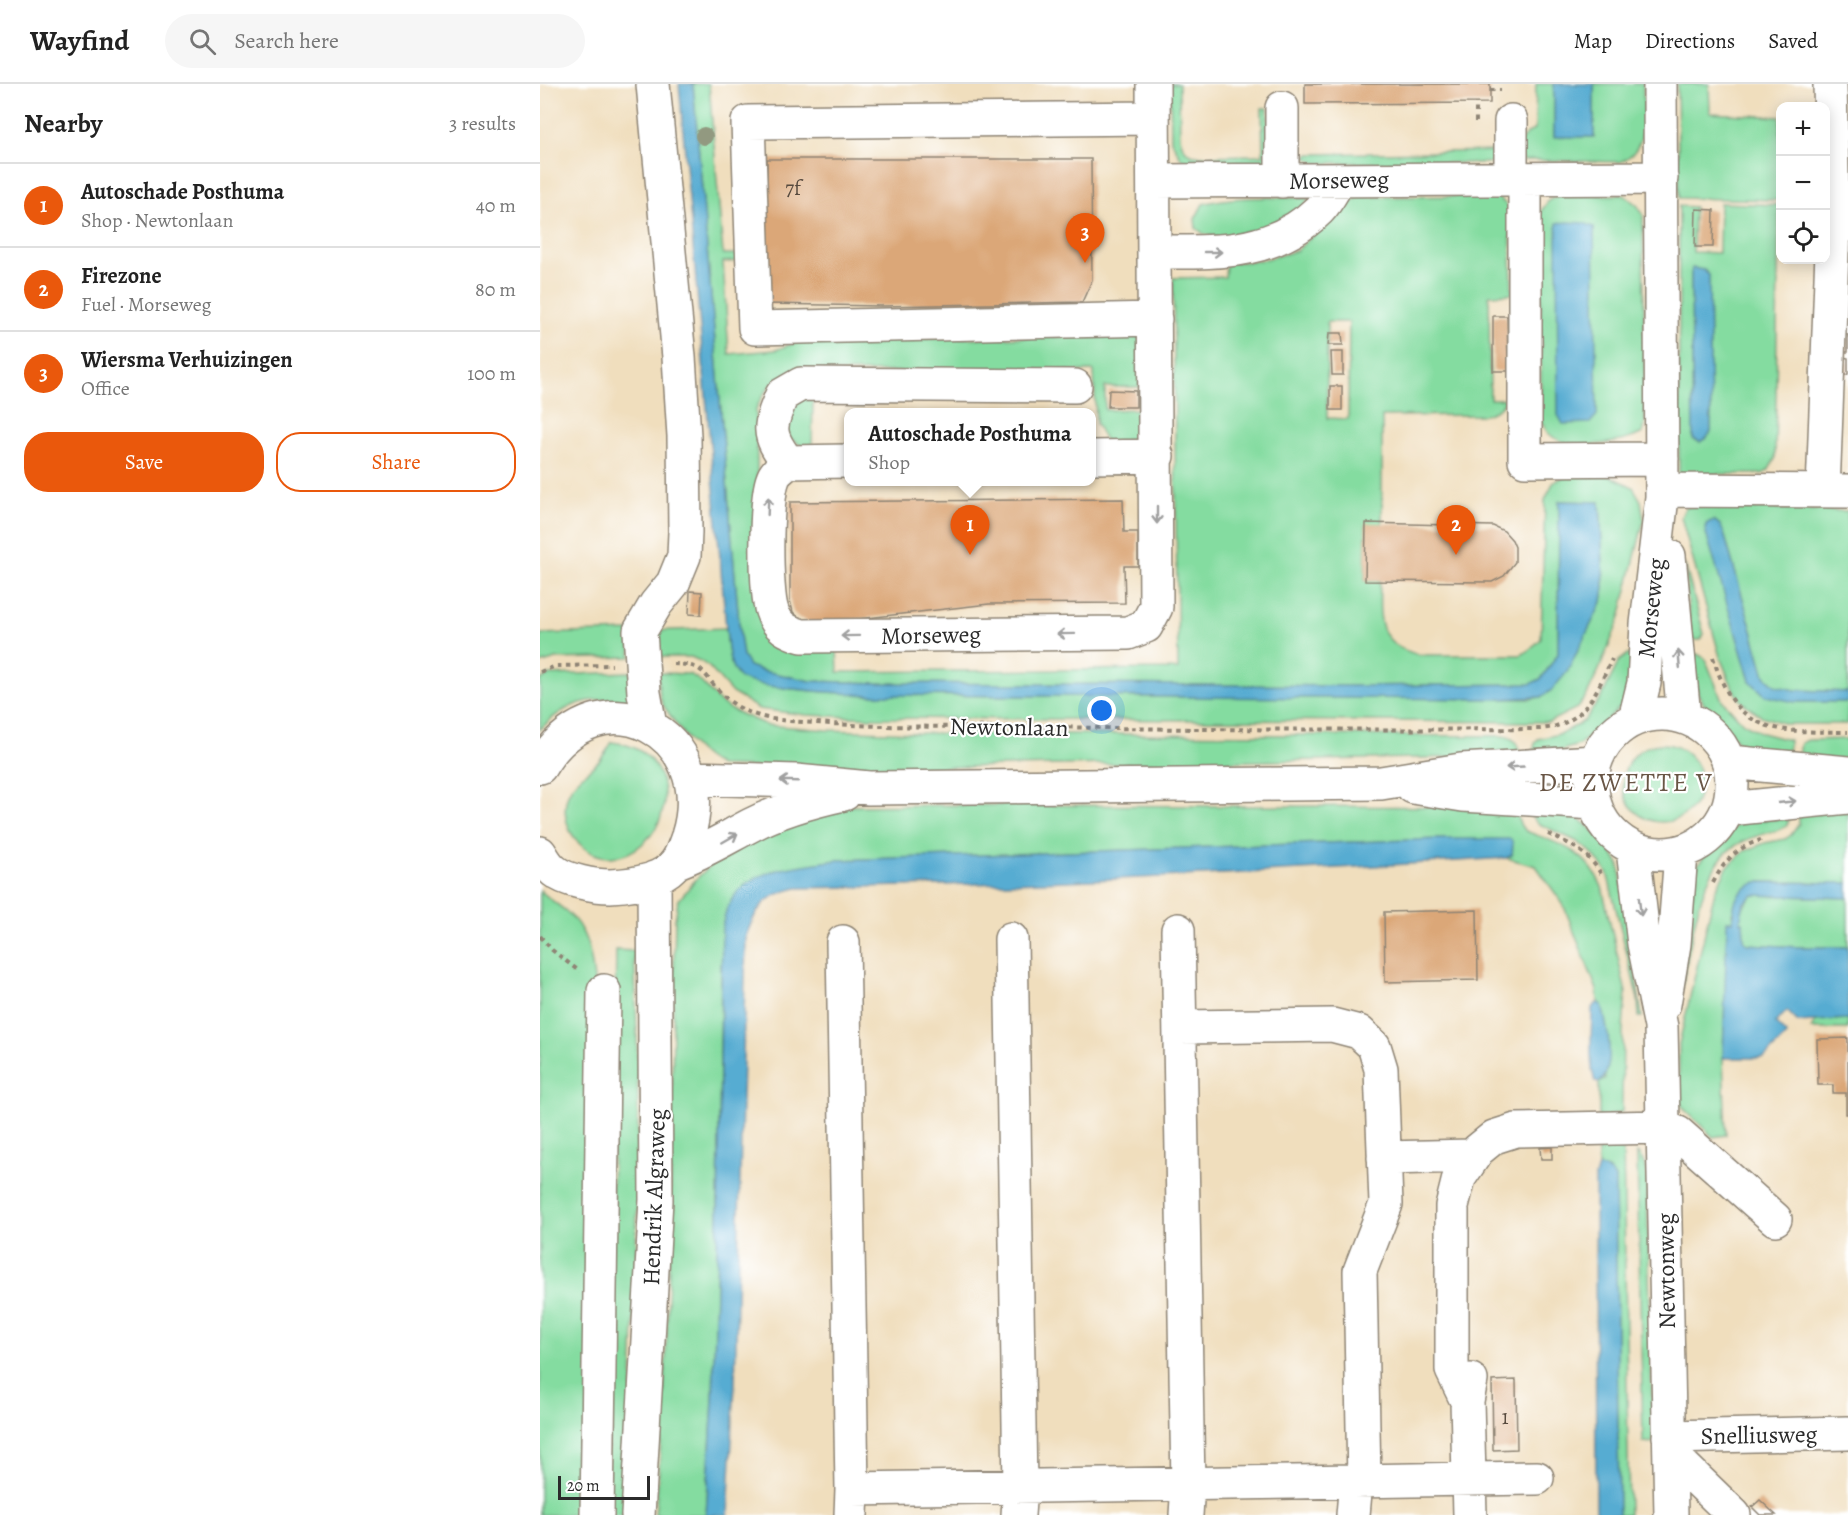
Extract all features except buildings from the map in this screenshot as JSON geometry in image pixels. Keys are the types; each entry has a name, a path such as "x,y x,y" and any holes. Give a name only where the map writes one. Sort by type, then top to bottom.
{"street":[{"path":"650,726 644,693 640,631 656,604 674,583 684,556 685,532 684,436 679,357 653,84"},
{"name":"Morseweg","path":"788,462 773,477 768,500 769,593 772,613 785,631 802,636 1128,633 1146,626 1156,607 1157,456 1153,84"},
{"name":"Morseweg","path":"1660,84 1662,482 1684,717"},
{"path":"1510,121 1518,179 1525,460 1662,482 1835,491 1840,225 1830,84"},
{"path":"1282,108 1282,181"},
{"path":"1154,118 748,122 755,328 1155,319"},
{"name":"Morseweg","path":"1154,181 1661,177"},
{"path":"1154,252 1226,252 1271,242 1298,227 1320,209 1339,180"},
{"path":"844,461 788,462 774,444 771,421 782,394 801,384 1074,386"},
{"path":"1096,457 1157,456"},
{"name":"Morseweg","path":"1635,719 1644,683 1647,624 1662,482"},
{"path":"1660,713 1684,717 1704,727 1719,742 1729,762 1733,785 1729,809 1718,828 1701,844 1681,853 1657,855 1633,849 1615,838 1602,822 1594,803 1591,783 1595,762 1604,744 1618,729 1635,719 1660,713"},
{"path":"540,767 554,748 580,725 593,720 612,717 631,719 650,726 680,755 691,778 694,801 691,825 665,870"},
{"path":"691,778 796,781 869,788 1381,783 1461,770 1595,762"},
{"path":"1729,762 1848,773"},
{"path":"1381,783 1463,795 1594,803"},
{"path":"540,853 555,873 583,883 616,886 665,870 713,847 753,824 807,802 869,788"},
{"path":"1729,809 1848,797"},
{"name":"Newtonweg","path":"1633,849 1644,944 1661,1027"},
{"name":"Newtonweg","path":"1671,1515 1661,1027 1674,944 1681,853"},
{"name":"Hendrik Algraweg","path":"638,1515 656,1200 665,870"},
{"path":"1178,930 1186,1499"},
{"path":"1011,939 1019,1501"},
{"path":"843,942 851,1502 1186,1499 1360,1481 1537,1478"},
{"name":"Hendrik Algraweg","path":"597,1515 604,991"},
{"path":"1180,1027 1332,1025 1359,1032 1374,1046 1381,1070 1386,1204 1360,1271 1360,1481 1353,1515"},
{"path":"1384,1158 1473,1156 1494,1137 1516,1130 1663,1127 1678,1133 1775,1219"},
{"path":"1470,1515 1467,1401 1473,1371 1473,1156"},
{"name":"Snelliusweg","path":"1670,1445 1848,1433"},
{"path":"1670,1445 1734,1515"}],"path":[{"path":"1476,103 1476,122"},
{"path":"1710,647 1723,685 1731,700 1746,716 1764,726 1795,731 1848,732"},
{"name":"Newtonlaan","path":"691,664 703,670 721,693 738,706 777,720 836,724 1126,728 1526,729 1525,766"},
{"path":"1794,769 1795,731"},
{"path":"1524,798 1526,819 1530,826 1582,851 1598,866 1603,878"},
{"path":"1712,885 1719,870 1735,852 1750,843 1766,838"},
{"path":"540,936 552,950 604,991"}],"green space":[{"path":"693,84 709,84 723,254 744,254 742,261 723,262 729,354 776,350 802,340 1139,336 1140,387 1105,387 1105,410 1140,409 1136,435 1120,442 1111,443 1105,440 1096,424 1094,371 789,372 768,388 756,410 760,612 780,642 791,650 837,650 838,672 1178,669 1173,278 1225,277 1226,263 1258,261 1296,251 1347,204 1360,197 1491,196 1499,198 1510,208 1512,294 1489,295 1490,399 1508,399 1495,411 1485,415 1382,416 1382,524 1366,524 1365,581 1380,581 1383,628 1395,645 1420,655 1521,655 1528,651 1541,639 1545,500 1553,483 1570,475 1610,476 1633,487 1641,501 1644,520 1620,618 1599,670 1587,695 1577,708 1549,722 875,718 806,715 759,709 732,693 709,667 691,657 651,657 649,631 726,628 730,660 740,677 763,685 822,692 869,695 1530,699 1541,697 1567,672 1602,602 1604,587 1600,502 1559,501 1558,654 1541,679 1530,684 1355,686 811,681 749,666 743,656","holes":["1327,322 1349,322 1348,419 1327,418"]},
{"path":"1170,84 1179,84 1180,137 1183,147 1190,154 1202,156 1263,155 1262,108 1268,108 1268,158 1262,166 1193,164 1182,160 1171,140"},
{"path":"1536,84 1554,84 1554,136 1594,137 1594,84 1643,84 1643,129 1637,148 1620,162 1522,160 1517,144 1535,129"},
{"path":"1677,84 1709,84 1710,113 1776,117 1776,200 1679,198"},
{"path":"1503,151 1496,163 1316,163 1305,157 1310,154"},
{"path":"1560,195 1624,195 1637,205 1643,214 1645,425 1643,433 1634,437 1609,443 1569,443 1549,434 1541,422 1541,211 1549,200"},
{"path":"1242,198 1309,198 1304,206 1265,228 1219,238 1204,234 1196,228 1195,219 1203,204"},
{"path":"1720,203 1776,205 1776,264 1778,264 1775,459 1768,471 1762,474 1679,474 1679,206 1694,207 1693,252 1719,253","holes":["1704,270 1709,275 1711,432 1700,442 1693,439 1691,274"]},
{"path":"813,398 812,447 802,446 789,438 784,418 798,399"},
{"path":"1694,506 1848,511 1848,692 1795,690 1776,686 1765,676 1724,533 1715,521 1750,681 1795,702 1848,702 1848,724 1786,724 1761,716 1742,702 1734,691 1720,657 1681,517 1685,508"},
{"path":"1685,565 1704,634 1701,640 1691,640"},
{"path":"630,631 631,657 556,659 540,664 540,634"},
{"path":"1635,654 1623,704 1614,713 1579,745 1562,750 1533,753 1538,739 1563,733 1584,721 1602,696 1619,661 1627,655"},
{"path":"1691,654 1705,658 1722,700 1743,723 1762,733 1789,740 1788,756 1748,749 1710,714 1698,694"},
{"path":"631,672 631,701 605,699 581,703 560,713 540,730 540,680 550,675"},
{"path":"661,673 689,674 698,679 730,709 766,725 916,733 1502,736 1515,742 1519,756 853,769 720,766 702,755 663,705 658,675"},
{"path":"1848,739 1848,762 1799,756 1801,743 1808,740"},
{"path":"612,742 632,747 648,757 657,769 664,789 663,809 656,827 644,842 629,853 611,857 594,854 577,841 570,831 565,807 568,794 574,784 599,761"},
{"path":"1662,744 1677,747 1690,755 1698,768 1701,783 1698,798 1690,811 1677,819 1662,822 1647,819 1634,811 1626,798 1623,783 1626,768 1634,755 1647,747"},
{"path":"838,806 1514,807 1521,826 1526,831 1561,845 1580,856 1596,875 1602,887 1626,993 1623,1028 1622,1112 1599,1118 1599,1083 1605,1079 1602,1005 1598,1003 1597,990 1563,904 1536,866 1506,858 1512,855 1442,839 838,860 772,871 721,963 713,1401 706,1515 655,1515 668,1292 675,920 678,901 696,879 731,847"},
{"path":"1848,808 1848,883 1757,882 1732,912 1733,921 1728,921 1723,1058 1726,1135 1713,1137 1679,1102 1679,1044 1715,891 1728,866 1745,851 1765,843 1785,839 1791,835 1799,824 1799,813"},
{"path":"1532,810 1561,812 1573,816 1603,841 1619,864 1642,1017 1639,1017 1638,999 1607,872 1591,852 1576,841 1537,823 1532,817"},
{"path":"1789,819 1787,825 1779,830 1732,847 1714,869 1700,902 1681,992 1694,871 1716,843 1731,829 1745,822 1756,820"},
{"path":"540,890 566,911 579,926 587,942 594,979 588,1515 540,1515"},
{"path":"1753,895 1848,898 1848,947 1747,944 1744,940 1743,922 1740,922 1740,917 1747,901"},
{"path":"616,950 634,951 637,1021 637,1233 627,1515 607,1515"},
{"path":"1848,1019 1848,1029 1811,1029 1816,1020"},
{"path":"1598,1138 1623,1140 1629,1515 1619,1515 1615,1178 1608,1169 1598,1167"},
{"path":"1637,1153 1644,1163 1647,1184 1653,1443 1643,1442"}],"water":[{"path":"679,84 693,84 740,635 743,656 749,666 811,681 877,683 1355,686 1530,684 1541,679 1558,654 1559,501 1600,502 1604,587 1602,602 1567,672 1552,690 1541,697 1499,699 869,695 762,685 739,677 732,666 728,647"},
{"path":"1554,84 1594,84 1594,137 1554,137"},
{"path":"1557,223 1584,223 1594,227 1597,415 1590,423 1563,424 1558,415"},
{"path":"1692,268 1704,270 1709,275 1711,432 1706,439 1700,442 1693,439"},
{"path":"1711,521 1720,525 1724,533 1765,676 1776,686 1795,690 1848,692 1848,702 1795,702 1766,696 1750,681 1706,533 1706,524"},
{"path":"1442,839 1511,839 1512,855 1506,858 1152,878 797,888 777,894 764,903 754,917 746,936 735,1383 728,1515 706,1515 713,1401 722,927 728,907 737,892 749,882 777,870 838,860"},
{"path":"1757,882 1848,883 1848,898 1753,895 1744,903 1740,921 1743,922 1744,940 1747,944 1848,947 1848,1019 1798,1022 1787,1011 1775,1023 1787,1035 1764,1058 1723,1058 1727,921 1733,921 1735,902 1741,892"},
{"path":"1598,1003 1602,1005 1609,1046 1608,1067 1599,1083 1595,1082 1591,1055 1592,1008"},
{"path":"1598,1167 1608,1170 1615,1178 1619,1515 1596,1515 1595,1177"}],"place":[{"name":"Wiersma Verhuizingen","path":"1085,263"},
{"name":"Autoschade Posthuma","path":"970,555"},
{"name":"Firezone","path":"1456,555"}],"district":[{"name":"DE ZWETTE V","path":"1626,782"}]}
